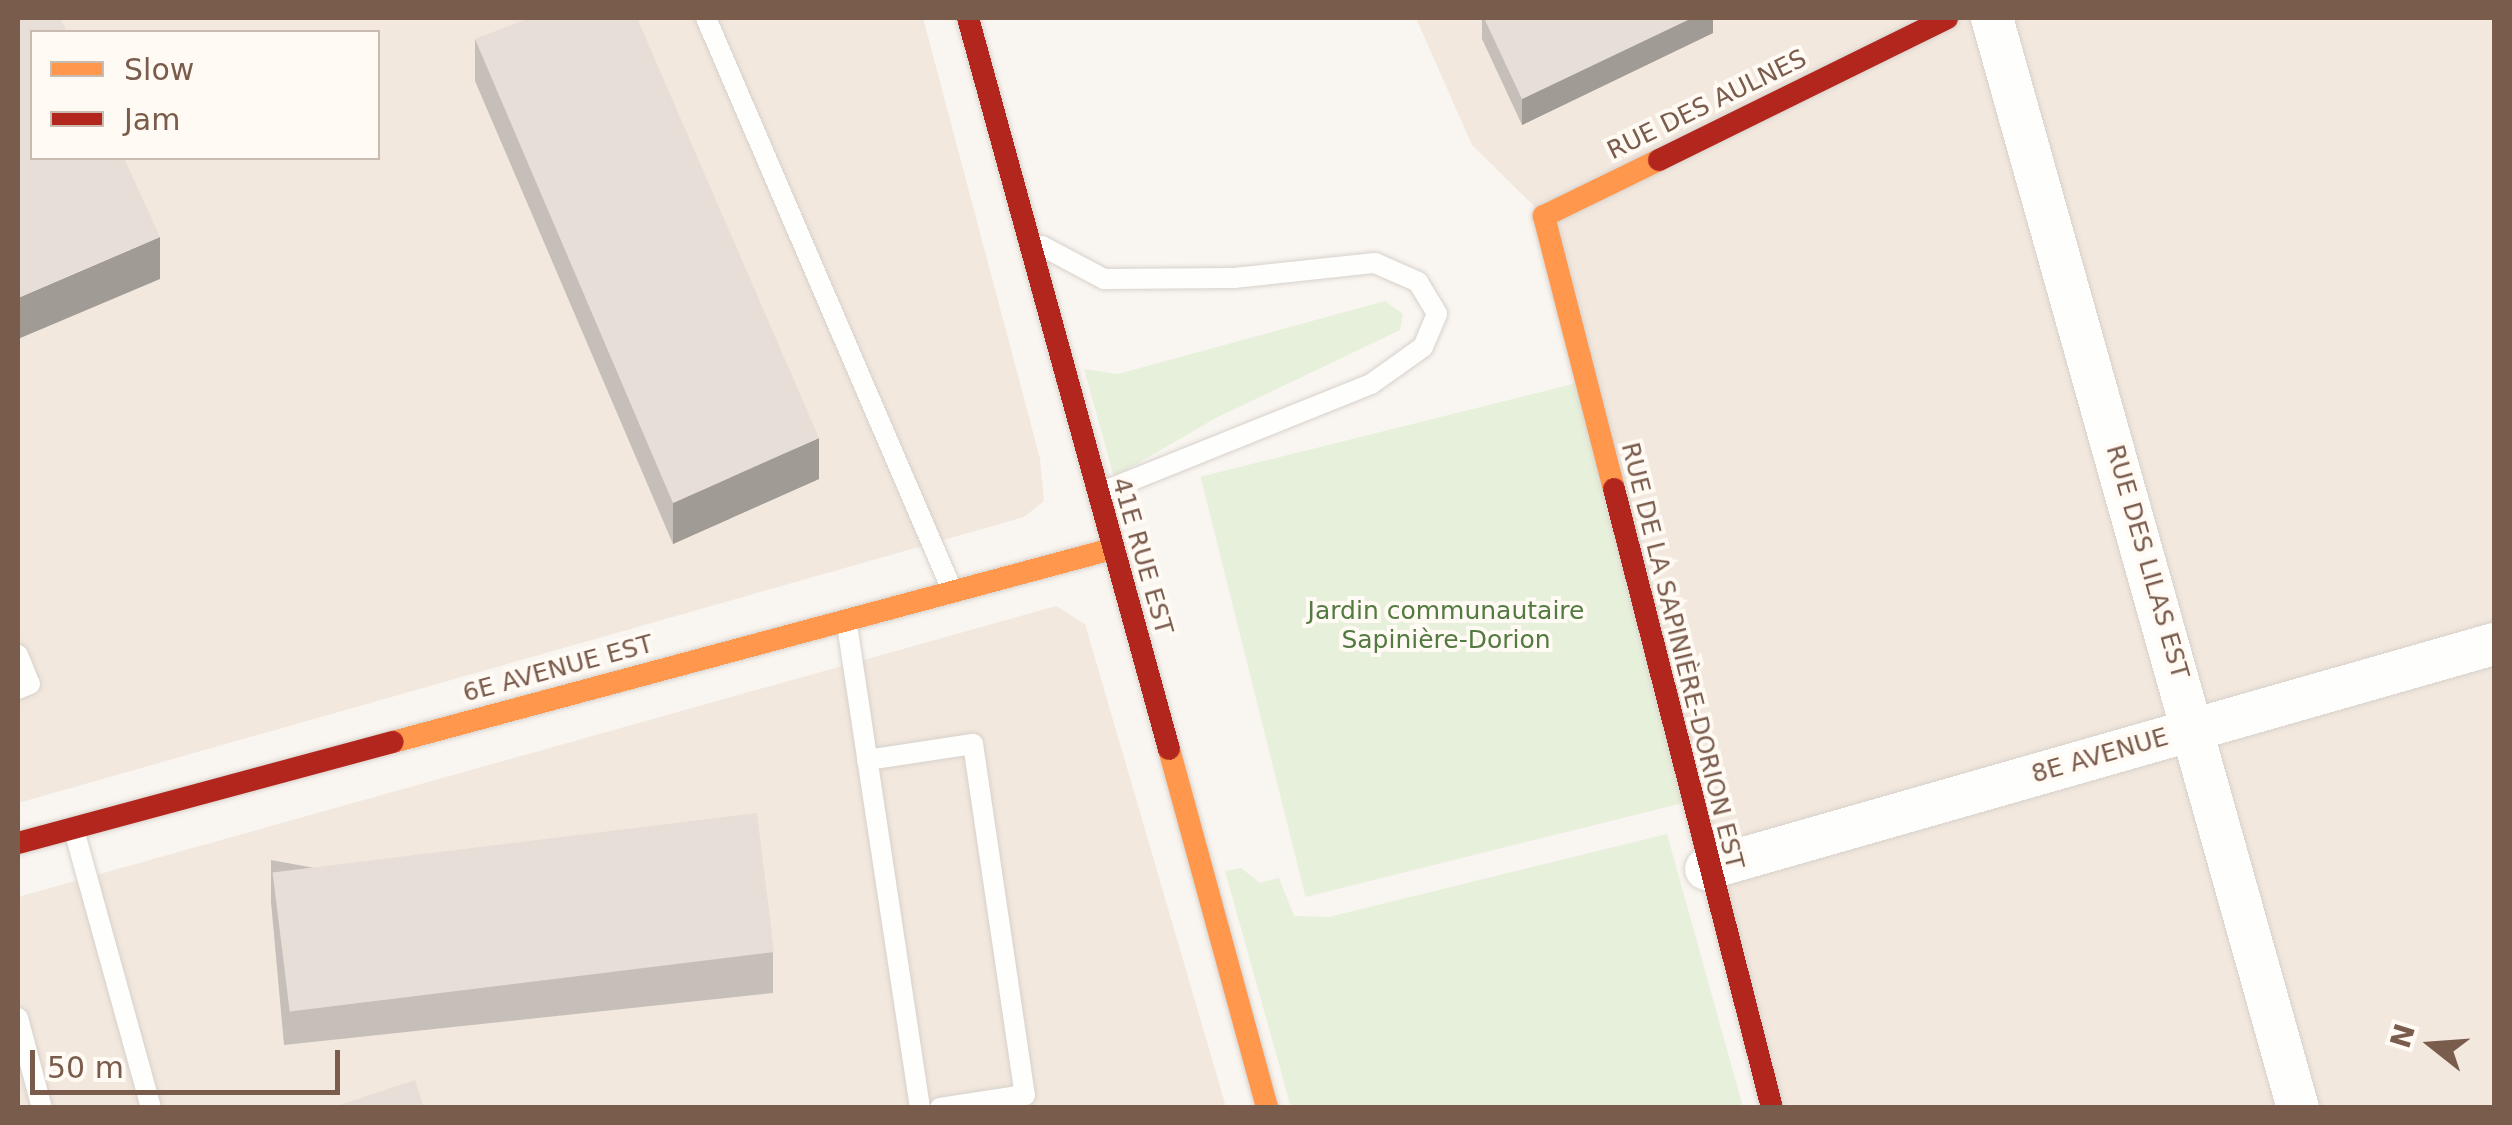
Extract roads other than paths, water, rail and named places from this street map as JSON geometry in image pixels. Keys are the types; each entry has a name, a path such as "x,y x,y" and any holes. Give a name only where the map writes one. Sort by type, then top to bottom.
{"street":[{"name":"41E RUE EST","path":"968,18 1095,494 1267,1108"},
{"name":"RUE DES AULNES","path":"1544,216 1947,18"},
{"name":"RUE DES LILAS EST","path":"1992,18 2298,1108"},
{"name":"RUE DE LA SAPINIÈRE-DORION EST","path":"1544,216 1706,869 1772,1108"},
{"name":"6E AVENUE EST","path":"18,843 1112,549"},
{"name":"8E AVENUE","path":"1706,869 2494,644"}],"lane":[{"path":"706,18 953,592"},
{"path":"1026,233 1063,262 1104,280 1234,278 1375,263 1418,282 1437,314 1423,347 1371,384 1095,494"},
{"path":"847,620 920,1108"},
{"path":"18,655 30,684 18,690"},
{"path":"867,760 973,744 1025,1094 940,1108"},
{"path":"74,828 151,1108"},
{"path":"18,1018 42,1108"}],"park label":[{"name":"Jardin communautaire Sapinière-Dorion","path":"1446,626"}]}
